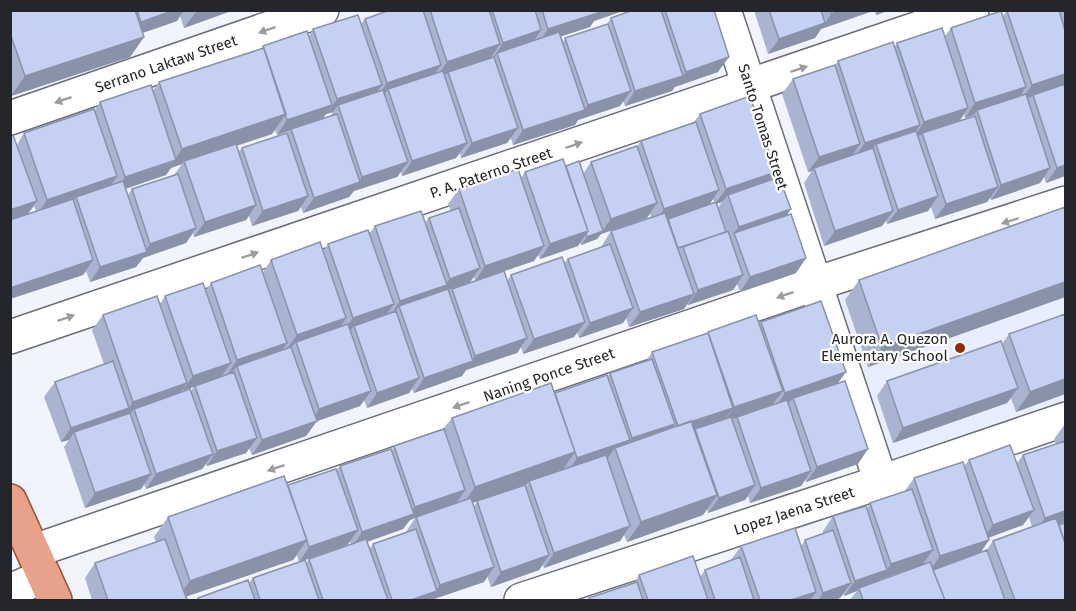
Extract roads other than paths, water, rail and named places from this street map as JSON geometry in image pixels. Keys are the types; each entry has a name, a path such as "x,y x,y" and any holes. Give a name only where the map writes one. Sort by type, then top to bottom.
{"main road":[{"path":"10,501 44,576"}],"street":[{"name":"Serrano Laktaw Street","path":"10,118 322,10"},
{"name":"Santo Tomas Street","path":"724,10 881,482"},
{"name":"P. A. Paterno Street","path":"10,337 972,10"},
{"name":"Naning Ponce Street","path":"10,591 44,576 815,284 1065,203"},
{"name":"Lopez Jaena Street","path":"521,600 1065,419"}],"place":[{"name":"Aurora A. Quezon Elementary School","path":"960,348"}]}
